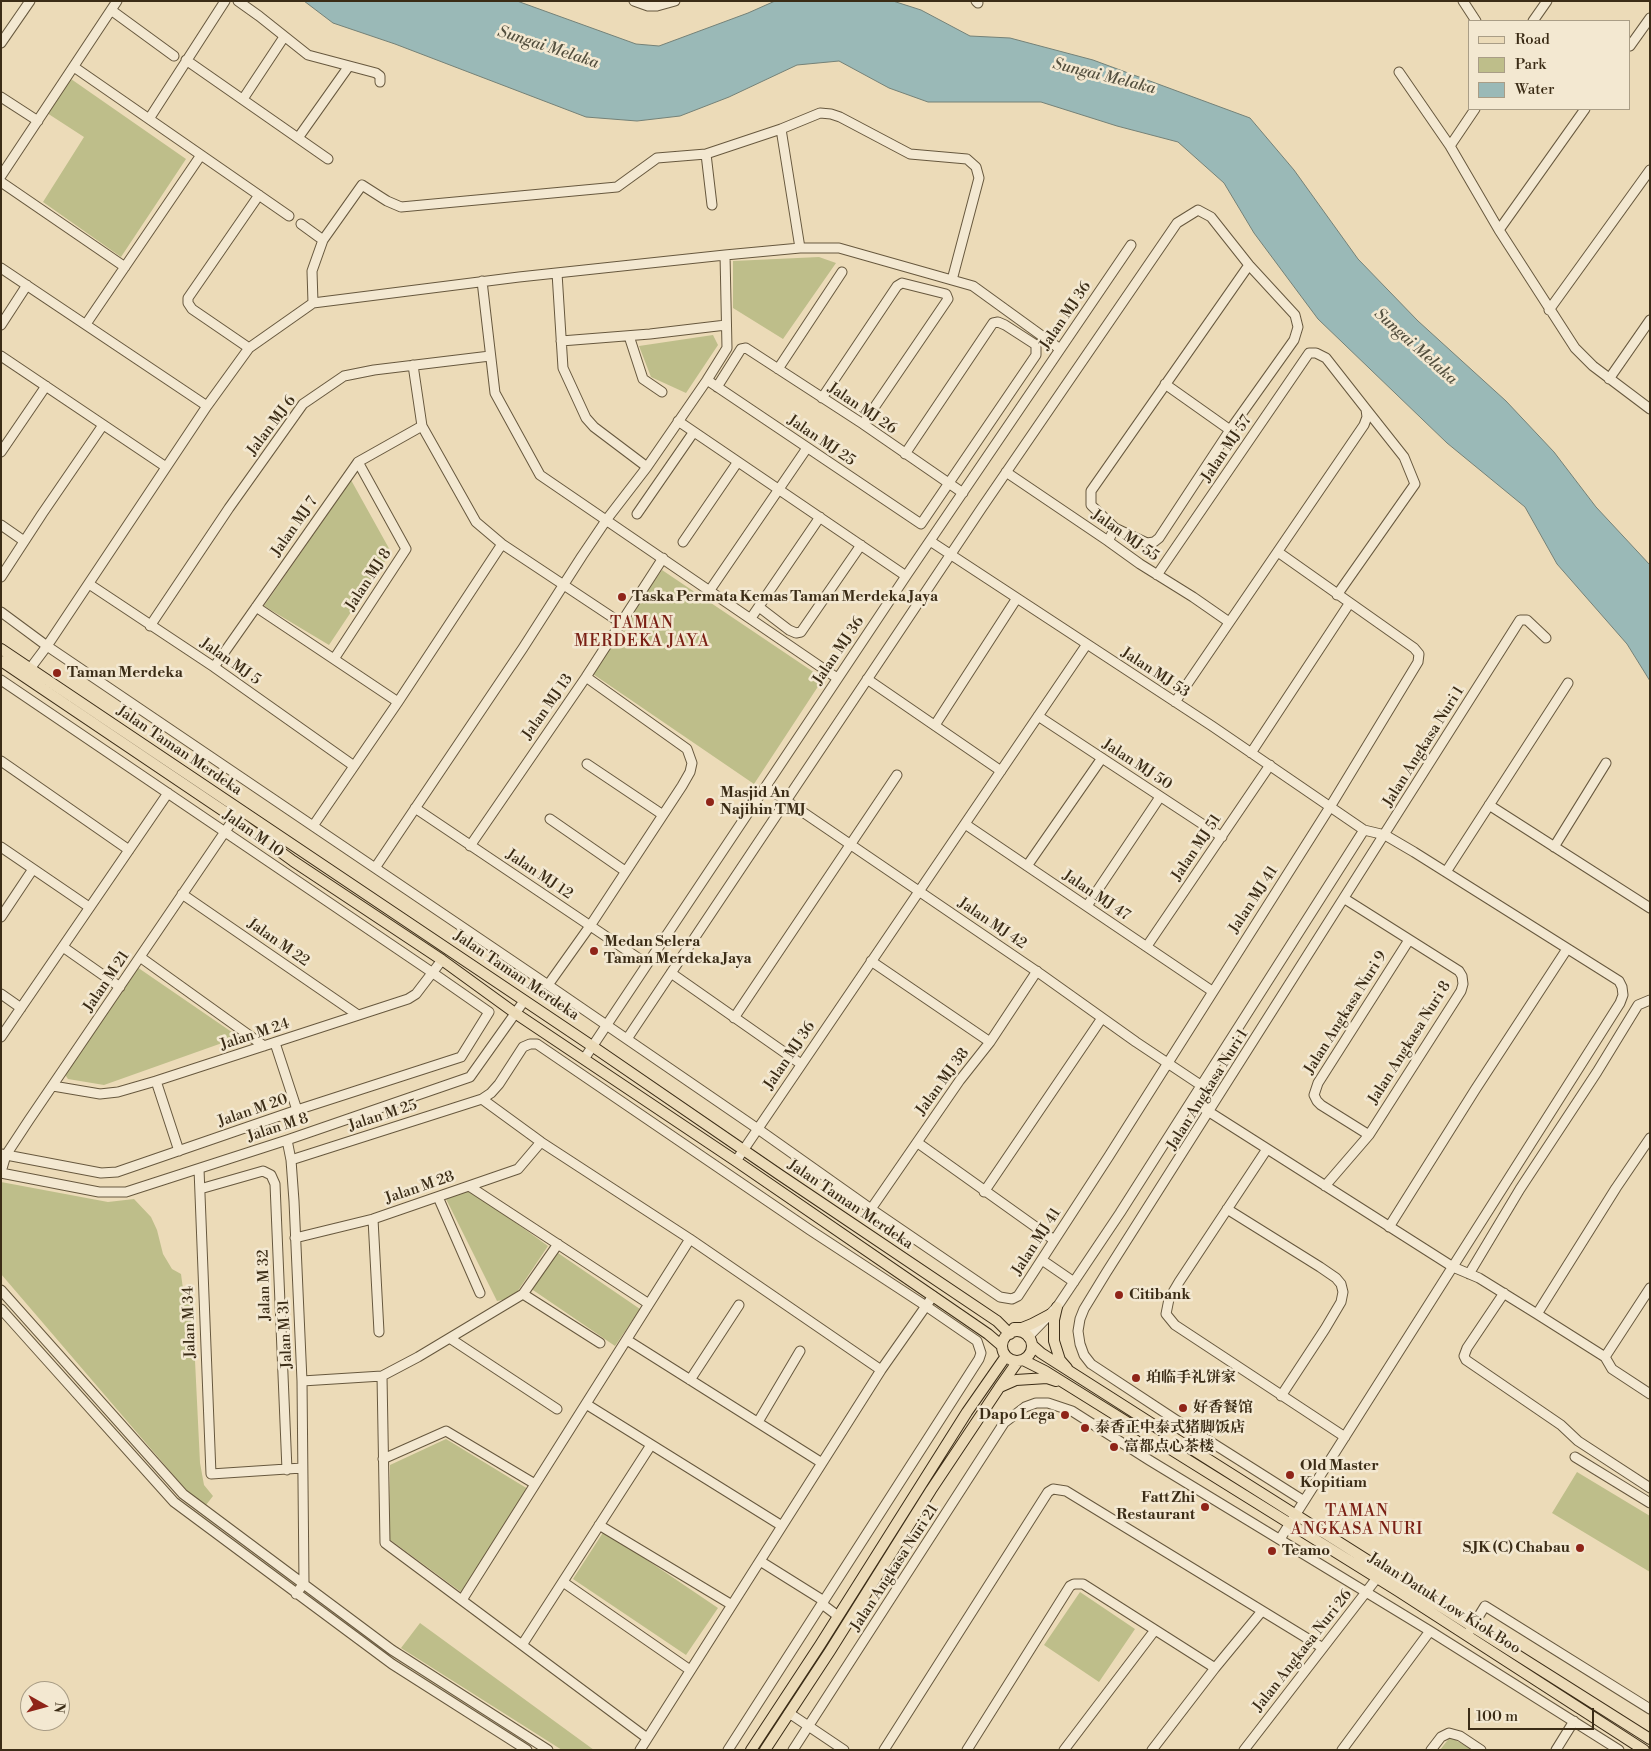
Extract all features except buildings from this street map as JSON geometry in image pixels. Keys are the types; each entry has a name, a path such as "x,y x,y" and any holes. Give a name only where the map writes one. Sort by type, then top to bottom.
{"main road":[{"name":"Jalan Taman Merdeka","path":"1,649 27,672 237,814 524,1000 743,1151 997,1322 1010,1334"},
{"name":"Jalan Taman Merdeka","path":"1,661 27,672"},
{"name":"Jalan Taman Merdeka","path":"237,814 293,861 442,960 515,1013 933,1296 988,1334 1004,1351"},
{"path":"997,1322 1011,1328 1022,1328 1054,1310"},
{"path":"1054,1310 1054,1341 1060,1360 1070,1371"},
{"path":"752,1750 987,1383 1004,1351 1006,1337 1019,1332 1030,1341 1028,1356 1020,1361 998,1388 765,1750"},
{"path":"987,1383 998,1361 995,1345 988,1334"},
{"name":"Jalan Datuk Low Kiok Boo","path":"1030,1341 1070,1371 1384,1569 1469,1631 1643,1749"},
{"path":"1004,1351 1013,1361 1020,1361"},
{"name":"Jalan Datuk Low Kiok Boo","path":"1020,1361 1033,1364 1377,1578 1649,1737"},
{"path":"998,1388 1016,1380 1047,1378 1062,1382"}],"street":[{"path":"1,43 30,1"},
{"path":"1,176 117,1"},
{"path":"149,119 224,1"},
{"path":"238,1 308,55 376,73 380,76 380,82"},
{"path":"634,1 648,6 657,6 675,1"},
{"path":"1462,1 1475,20"},
{"path":"1534,20 1547,1"},
{"path":"111,10 174,56"},
{"path":"1631,45 1650,18"},
{"path":"243,99 284,37"},
{"path":"186,60 328,159"},
{"path":"298,138 348,66"},
{"path":"74,67 289,216"},
{"path":"1399,72 1450,146 1499,230 1575,348 1609,379 1650,409"},
{"path":"1,97 38,121"},
{"path":"1450,146 1474,110"},
{"path":"1499,230 1585,110"},
{"path":"313,303 312,271 323,240 362,185 400,207 617,187 657,158 706,154 781,129 820,113 831,114 910,154 967,159 976,167 979,178 952,280"},
{"path":"781,129 800,248"},
{"path":"706,154 712,205"},
{"path":"86,324 201,155"},
{"path":"1549,310 1650,170"},
{"path":"1,182 125,267"},
{"path":"249,348 192,309 188,303 188,298 259,195"},
{"path":"627,1039 950,554 1177,223 1198,210 1211,217 1249,265 1295,315 1298,327 1294,340 1230,430 1159,538 1147,544 1115,528 1091,505 1091,490 1249,265"},
{"path":"301,224 323,240"},
{"name":"Jalan MJ 36","path":"584,1059 837,678 1131,245"},
{"path":"27,672 89,584 207,406 249,348 313,303 482,281 725,255 800,248 838,248 973,286 1060,349"},
{"path":"375,868 607,519 647,467 727,348 725,255"},
{"path":"1,268 207,406"},
{"path":"778,369 842,272"},
{"path":"557,273 563,368 586,418 594,427 647,467"},
{"path":"482,281 495,393 540,475 837,678"},
{"path":"822,398 897,286 902,283 946,294 948,299 863,424"},
{"path":"1,325 27,285"},
{"path":"1609,379 1650,320"},
{"path":"905,454 993,323 998,322 1004,325 1036,345 1036,355 948,482"},
{"path":"561,341 629,336 726,325"},
{"path":"629,336 643,379 662,392"},
{"name":"Jalan MJ 26","path":"717,387 741,349 746,348 863,424 963,493"},
{"name":"Jalan MJ 57","path":"1157,575 1308,353 1316,353 1326,358 1366,409"},
{"path":"1,356 166,467"},
{"name":"Jalan MJ 6","path":"150,626 229,508 303,404 344,376 374,370 490,356"},
{"path":"413,365 422,426 476,522 502,544 620,623"},
{"name":"Jalan MJ 25","path":"707,380 920,524 948,482"},
{"path":"1165,384 1230,430"},
{"path":"1,452 46,386"},
{"path":"1175,702 1364,425 1367,417 1366,409"},
{"path":"1337,596 1415,484 1404,457 1366,409"},
{"path":"678,421 737,463 906,576"},
{"path":"1,577 102,425"},
{"name":"Jalan MJ 7","path":"214,667 358,462 422,426"},
{"path":"637,514 693,433"},
{"path":"710,590 807,448"},
{"name":"Jalan MJ 8","path":"334,659 406,550 358,462"},
{"path":"683,542 737,463"},
{"name":"Jalan MJ 55","path":"1006,472 1229,622"},
{"path":"751,618 820,517"},
{"path":"1,525 24,541"},
{"path":"1108,540 1115,528"},
{"name":"Jalan MJ 53","path":"930,541 1270,765 1364,830"},
{"path":"313,826 398,702 502,544"},
{"path":"759,606 789,630 796,633 802,632 861,545"},
{"name":"Jalan MJ 41","path":"871,1209 1000,1297 1008,1299 1018,1296 1330,807 1418,662 1419,654 1414,648 1337,596 1278,552"},
{"name":"Jalan MJ 13","path":"470,846 586,677 663,558"},
{"name":"Jalan MJ 5","path":"89,584 214,667 354,766"},
{"path":"935,726 1017,598"},
{"path":"1251,753 1349,604"},
{"path":"256,607 398,702"},
{"path":"1,612 47,646 627,1039 871,1209"},
{"name":"Jalan Angkasa Nuri 1","path":"1304,1501 1091,1364 1084,1355 1080,1344 1078,1331 1080,1319 1084,1309 1520,620 1527,620 1546,638"},
{"name":"Jalan MJ 36","path":"736,1161 1087,644"},
{"path":"548,985 590,926 663,815 690,772 692,763 687,749 586,677"},
{"path":"867,679 1000,771"},
{"name":"Jalan M 10","path":"1,680 433,972 489,1012"},
{"path":"1446,872 1568,683"},
{"name":"Jalan MJ 50","path":"1038,716 1222,837"},
{"path":"1027,866 1102,758"},
{"path":"1,761 129,850"},
{"path":"1554,847 1606,763"},
{"path":"587,764 663,815"},
{"name":"Jalan MJ 51","path":"1147,946 1270,765"},
{"path":"734,1018 897,776"},
{"name":"Jalan MJ 42","path":"766,787 1037,971 1202,1086"},
{"path":"1,1037 168,793"},
{"path":"1087,906 1160,797"},
{"path":"1489,805 1650,908"},
{"name":"Jalan MJ 12","path":"415,808 647,964"},
{"name":"Jalan M 21","path":"1,1173 4,1154 53,1086 237,814"},
{"path":"550,818 625,871"},
{"name":"Jalan MJ 47","path":"965,824 1212,991"},
{"path":"1030,1341 1074,1282 1192,1102 1364,830 1385,835 1619,981 1623,995 1620,1003 1280,1539 1430,1630 1619,1750"},
{"path":"1,847 89,907"},
{"path":"1,917 33,869"},
{"name":"Jalan M 22","path":"182,894 358,1015"},
{"name":"Jalan Angkasa Nuri 8","path":"1325,1186 1369,1135 1461,991 1463,984 1459,970 1345,899"},
{"name":"Jalan Angkasa Nuri 9","path":"1369,1135 1320,1105 1314,1095 1318,1083 1409,940"},
{"path":"63,947 120,987"},
{"path":"1390,1227 1475,1090 1567,949"},
{"path":"140,957 264,1046"},
{"path":"433,972 442,960"},
{"path":"871,961 990,1042"},
{"name":"Jalan MJ 38","path":"871,1209 960,1080 990,1042 1037,971"},
{"name":"Jalan M 24","path":"53,1086 100,1094 118,1092 156,1081 408,999 416,994 433,972"},
{"path":"671,973 801,1064"},
{"path":"1,994 21,1008"},
{"name":"Jalan M 8","path":"1,1173 99,1192 126,1192 287,1140 470,1076 524,1000"},
{"path":"1469,1274 1520,1189 1638,1005 1650,1000"},
{"name":"Jalan M 20","path":"4,1154 101,1173 110,1173 461,1057 489,1012"},
{"path":"984,1192 1102,1018"},
{"path":"275,1043 297,1110"},
{"path":"728,1750 979,1359 981,1352 977,1341 537,1044 523,1047 499,1084 491,1093 482,1098 541,1142 690,1239 881,1370"},
{"path":"156,1081 179,1151"},
{"name":"Jalan M 25","path":"291,1160 482,1098"},
{"path":"1192,1102 1453,1267 1480,1278 1537,1314 1604,1357 1612,1369 1650,1394"},
{"path":"1537,1314 1616,1188 1650,1138"},
{"name":"Jalan M 31","path":"287,1140 291,1160 302,1381 304,1583"},
{"name":"Jalan M 28","path":"295,1238 373,1219 518,1169 541,1142"},
{"path":"918,1143 984,1192 1054,1240"},
{"path":"1267,1149 1168,1299 1166,1314 1175,1325 1345,1437"},
{"name":"Jalan M 34","path":"199,1169 211,1474 287,1470"},
{"name":"Jalan M 32","path":"200,1189 263,1171 271,1175 275,1184 287,1470"},
{"path":"469,1186 650,1304"},
{"path":"438,1197 480,1293"},
{"path":"1227,1209 1320,1267 1341,1284 1343,1292 1341,1302 1281,1396"},
{"path":"373,1219 379,1332"},
{"path":"462,1600 690,1239"},
{"path":"302,1381 382,1376 451,1339 523,1294 558,1244"},
{"path":"1042,1260 1074,1282"},
{"path":"1604,1357 1650,1288"},
{"path":"1,1290 183,1494 392,1650 548,1750"},
{"path":"1504,1293 1467,1348 1464,1356 1466,1360 1469,1364 1561,1425 1578,1441 1650,1488"},
{"path":"523,1294 600,1343"},
{"path":"640,1750 881,1370 933,1296"},
{"path":"690,1380 739,1305"},
{"path":"1,1309 174,1502 392,1664 527,1750"},
{"path":"451,1339 557,1409"},
{"path":"627,1340 822,1463"},
{"path":"758,1422 800,1351"},
{"path":"382,1376 385,1543 647,1738"},
{"name":"Jalan Angkasa Nuri 21","path":"794,1750 1004,1424 1025,1407 1036,1403 1048,1403 1072,1411 1280,1539"},
{"path":"586,1404 782,1526"},
{"path":"383,1459 446,1431 535,1484"},
{"path":"522,1645 651,1445"},
{"path":"1575,1457 1650,1503"},
{"path":"287,1470 302,1468"},
{"path":"884,1750 1048,1492 1053,1489 1066,1491 1323,1648"},
{"path":"599,1525 732,1605"},
{"path":"760,1561 823,1602 838,1616"},
{"name":"Jalan Angkasa Nuri 26","path":"1244,1750 1384,1569"},
{"path":"563,1582 690,1670"},
{"path":"296,1594 304,1583"},
{"path":"969,1749 1070,1586 1074,1584 1083,1584 1215,1668"},
{"path":"1469,1631 1485,1606 1650,1709"},
{"path":"1152,1750 1262,1611"},
{"path":"1064,1750 1155,1630"},
{"path":"1342,1750 1430,1630"},
{"path":"789,1713 844,1750"},
{"path":"1556,1750 1574,1721"},
{"path":"1431,1750 1441,1737 1449,1733 1460,1736 1482,1750"}],"green space":[{"path":"71,79 186,159 121,257 43,202 84,137 47,113"},
{"path":"819,257 836,263 783,339 733,308 733,261"},
{"path":"713,335 718,345 686,393 651,377 639,346"},
{"path":"351,480 391,552 329,645 264,606"},
{"path":"662,570 815,673 819,685 754,784 590,672"},
{"path":"137,967 239,1037 104,1085 68,1079 64,1073"},
{"path":"1,1182 108,1202 134,1199 151,1217 157,1230 163,1254 172,1269 181,1274 183,1289 192,1299 200,1463 204,1485 213,1496 206,1505 187,1491 1,1274"},
{"path":"469,1189 548,1246 513,1298 497,1301 445,1197"},
{"path":"555,1251 640,1309 615,1346 530,1288"},
{"path":"446,1439 528,1489 461,1592 389,1539 390,1465"},
{"path":"1577,1472 1650,1516 1650,1572 1552,1513"},
{"path":"604,1531 718,1608 686,1655 573,1579"},
{"path":"1080,1592 1135,1629 1099,1682 1044,1645"},
{"path":"420,1623 594,1750 562,1750 401,1648"},
{"path":"1450,1737 1473,1750 1440,1750"}],"water":[{"name":"Sungai Melaka","path":"304,1 517,1 636,44 659,46 775,1 893,1 921,10 970,36 1010,38 1093,60 1250,118 1294,170 1358,259 1418,321 1506,401 1554,452 1596,507 1650,565 1650,681 1627,644 1557,564 1525,507 1447,443 1318,319 1254,233 1224,183 1178,142 1117,126 1041,102 928,102 889,88 839,61 797,65 729,97 680,116 637,121 586,117 395,44 333,23"}],"place":[{"name":"Taska Permata Kemas Taman Merdeka Jaya","path":"622,597"},
{"name":"Taman Merdeka","path":"57,673"},
{"name":"Masjid An Najihin TMJ","path":"710,802"},
{"name":"Medan Selera Taman Merdeka Jaya","path":"594,951"},
{"name":"Citibank","path":"1119,1295"},
{"name":"珀临手礼饼家","path":"1136,1378"},
{"name":"好香餐馆","path":"1183,1408"},
{"name":"Dapo Lega","path":"1065,1415"},
{"name":"泰香正中泰式猪脚饭店","path":"1085,1428"},
{"name":"富都点心茶楼","path":"1114,1447"},
{"name":"Old Master Kopitiam","path":"1290,1475"},
{"name":"Fatt Zhi Restaurant","path":"1205,1507"},
{"name":"SJK (C) Chabau","path":"1580,1548"},
{"name":"Teamo","path":"1272,1551"}],"district":[{"name":"TAMAN MERDEKA JAYA","path":"642,633"},
{"name":"TAMAN ANGKASA NURI","path":"1357,1521"}]}
